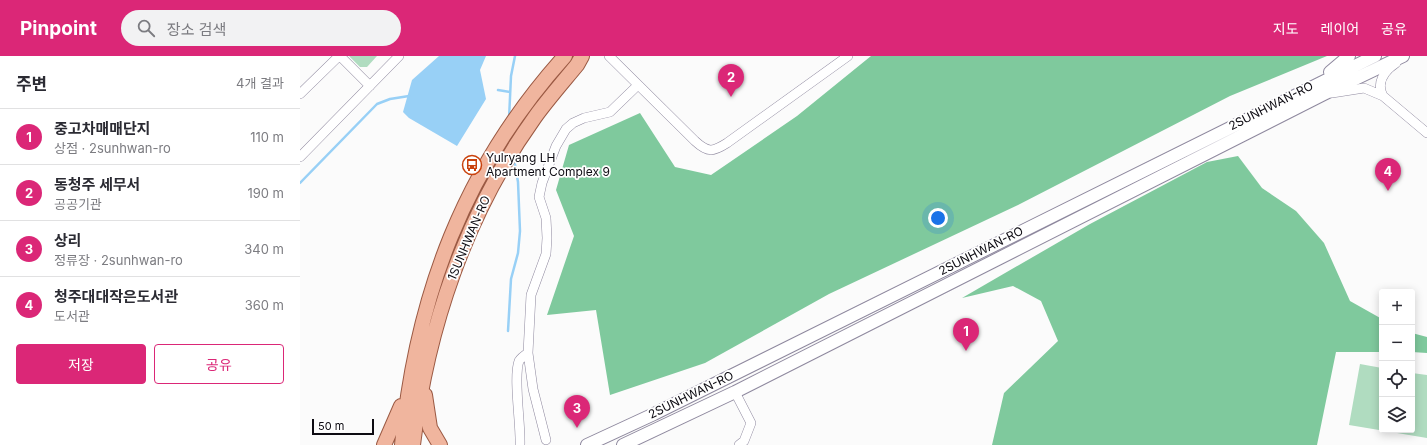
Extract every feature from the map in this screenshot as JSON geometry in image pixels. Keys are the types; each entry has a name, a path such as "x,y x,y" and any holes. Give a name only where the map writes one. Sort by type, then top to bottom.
{"main road":[{"name":"1SUNHWAN-RO","path":"402,445 408,387 424,315 449,237 463,206 501,138 565,56"},
{"name":"1SUNHWAN-RO","path":"413,445 424,379 451,278 473,226 502,168 536,115 577,65 582,56"},
{"path":"424,379 428,419 440,445"},
{"path":"384,445 408,387"}],"street":[{"path":"300,94 339,56 370,86"},
{"path":"300,157 399,56"},
{"path":"609,56 703,148 708,150 716,149 848,56"},
{"path":"1312,85 1349,56"},
{"name":"2SUNHWAN-RO","path":"587,445 760,362 1312,85 1375,56"},
{"path":"1383,96 1379,89 1381,79 1388,69 1404,56"},
{"name":"2SUNHWAN-RO","path":"623,445 735,392 1324,94 1404,56"},
{"path":"546,440 533,389 528,353 531,295 546,254 546,218 539,197 556,146 566,129 573,122 610,112 638,85"},
{"path":"1324,94 1364,88 1383,96 1427,133"},
{"path":"520,445 521,430 516,370 520,359 528,353"},
{"path":"735,392 751,423 744,441 739,445"}],"green space":[{"path":"349,56 377,56 367,67 360,67"},
{"path":"871,56 1327,56 1230,96 1018,205 829,294 705,363 610,395 596,310 547,315 574,236 556,190 569,145 640,113 675,167 711,175 797,116"},
{"path":"1238,156 1262,188 1296,211 1324,243 1350,301 1379,317 1379,352 1336,352 1317,445 992,445 1004,393 1058,341 1041,301 1013,286 962,298 1090,224 1207,162"},
{"path":"1415,334 1427,337 1427,353 1415,352"},
{"path":"1360,364 1379,367 1379,430 1349,425"},
{"path":"1415,373 1427,375 1427,438 1397,433 1415,433"}],"water":[{"path":"439,56 486,56 480,70 486,99 457,146 409,118 403,112 412,80"}],"waterway":[{"path":"509,119 511,76 515,56"},
{"path":"498,90 510,92"},
{"path":"300,183 377,104 390,99 409,96"},
{"path":"508,331 511,279 518,253 520,231 518,182 514,159"}],"place":[{"name":"동청주 세무서","path":"731,97"},
{"name":"Yulryang LH Apartment Complex 9","path":"472,165"},
{"name":"청주대대작은도서관","path":"1388,191"},
{"name":"중고차매매단지","path":"966,351"},
{"name":"상리","path":"577,428"}]}
